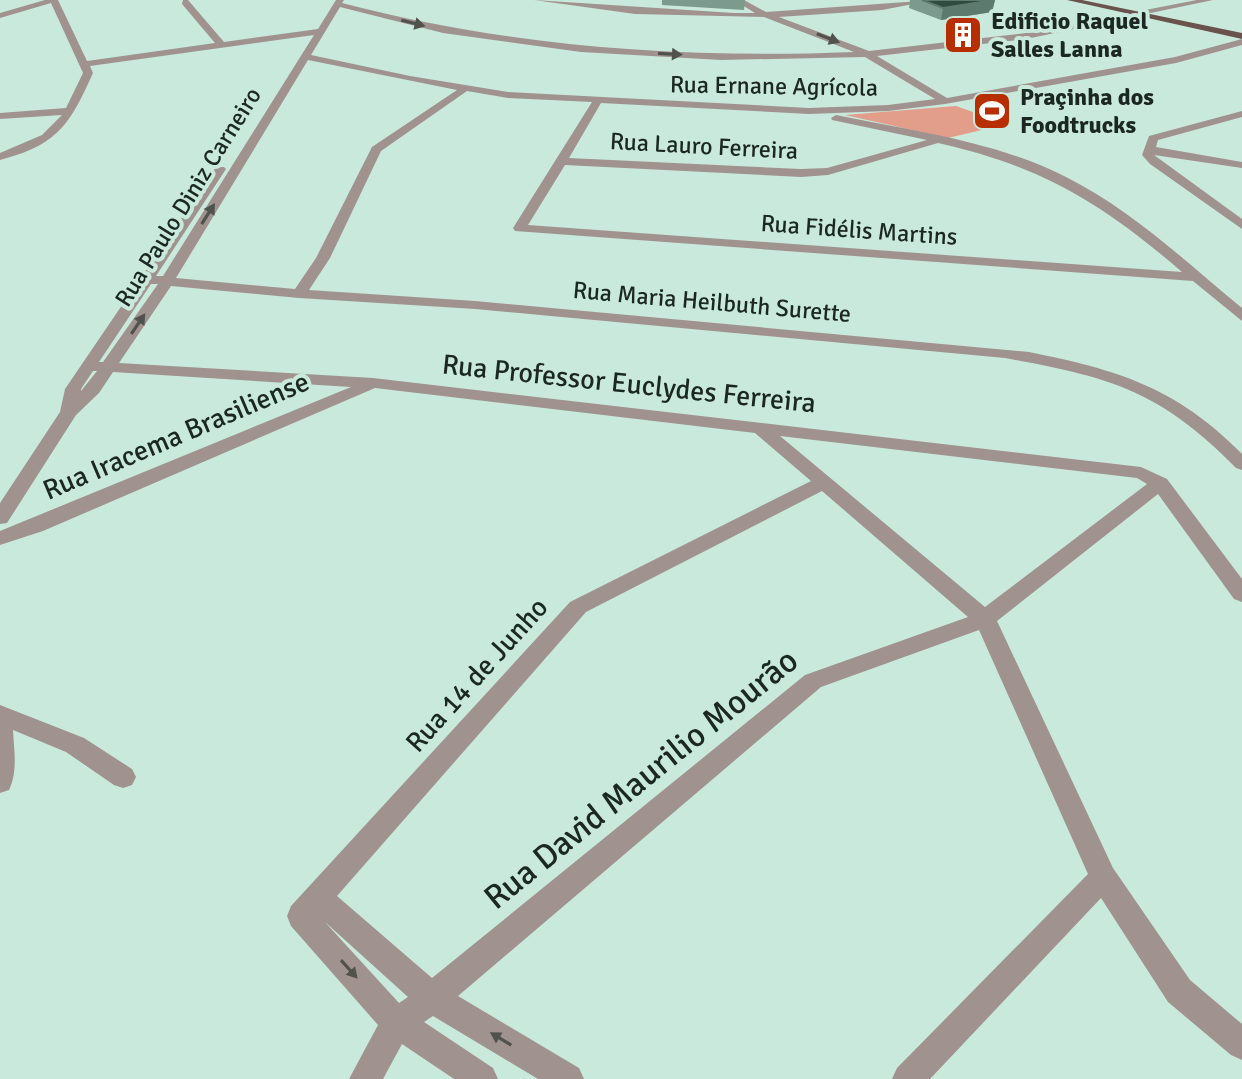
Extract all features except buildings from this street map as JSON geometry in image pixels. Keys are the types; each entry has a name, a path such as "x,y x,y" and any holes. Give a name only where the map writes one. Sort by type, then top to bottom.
{"main road":[{"path":"1071,0 1142,13"},
{"path":"1087,0 1242,34"}],"street":[{"path":"0,16 53,0 58,22 88,73 72,111 55,134 40,144 0,157"},
{"path":"538,0 625,10 763,14 861,9 930,0"},
{"path":"738,0 763,14 866,53 945,101"},
{"path":"335,1 452,32 596,50 731,56 866,53 1003,40 1209,0"},
{"name":"Rua Paulo Diniz Carneiro","path":"0,518 69,412 109,368 167,281 321,31 335,1"},
{"name":"Rua Paulo Diniz Carneiro","path":"272,85 307,32 335,1"},
{"path":"185,2 221,44"},
{"path":"85,64 321,31"},
{"name":"Rua Ernane Agrícola","path":"304,56 464,89 597,102 809,111 888,108 945,101 1176,60 1242,42"},
{"path":"299,294 323,258 376,149 464,89"},
{"path":"562,161 597,102"},
{"path":"0,116 72,111"},
{"path":"809,111 1007,159 1059,177 1093,197 1242,316"},
{"path":"1242,114 1153,138 1148,155 1242,225"},
{"name":"Rua Lauro Ferreira","path":"562,161 801,173 828,171 937,141"},
{"path":"1149,149 1242,165"},
{"name":"Rua Paulo Diniz Carneiro","path":"69,412 73,389 230,151"},
{"name":"Rua Fidélis Martins","path":"562,161 520,228 1195,277"},
{"path":"215,177 230,177"},
{"name":"Rua Maria Heilbuth Surette","path":"148,279 299,294 475,305 916,343 1062,363 1134,385 1191,416 1242,464"},
{"name":"Rua Professor Euclydes Ferreira","path":"88,366 373,383 1141,473 1160,483"},
{"name":"Rua Iracema Brasiliense","path":"0,538 48,522 373,383"},
{"path":"757,426 985,619 1103,877 1179,991 1242,1044"},
{"name":"Rua 14 de Junho","path":"310,907 578,607 822,483"},
{"path":"1160,483 1242,594"},
{"name":"Rua David Maurilio Mourão","path":"365,1079 397,1023 432,998 813,681 985,619 1160,483"},
{"path":"0,782 3,767 0,716 75,745 123,777"},
{"path":"908,1079 1103,877"},
{"path":"310,907 432,998 568,1079"},
{"path":"310,907 397,1023 482,1079"}],"shaded area":[{"path":"956,106 1007,124 948,138 845,115"}],"place":[{"name":"Edificio Raquel Salles Lanna","path":"963,35"},
{"name":"Praçinha dos Foodtrucks","path":"992,111"}]}
